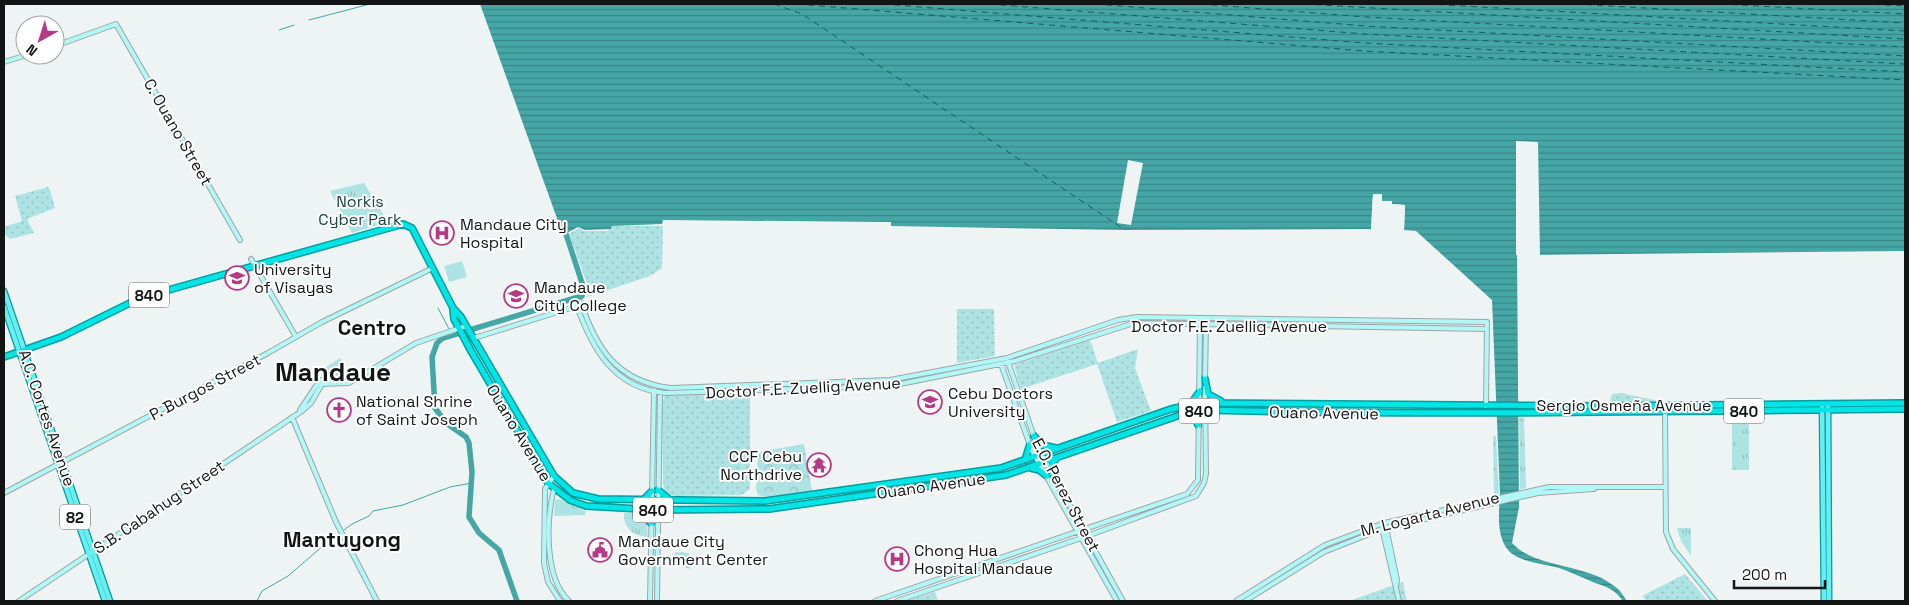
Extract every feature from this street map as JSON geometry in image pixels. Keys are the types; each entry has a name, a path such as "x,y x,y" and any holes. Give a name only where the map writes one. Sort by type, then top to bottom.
{"highway":[{"name":"840","path":"4,357 64,335 139,298 392,226 407,224 412,228 453,308 469,329"},
{"name":"840","path":"453,308 458,330"},
{"name":"Ouano Avenue","path":"469,329 554,476 573,493 584,497 766,501 1001,468 1190,404 1489,406"},
{"name":"Ouano Avenue","path":"458,330 548,483 570,500 586,506 651,510 769,509 1006,475 1186,413 1202,410 1492,415"},
{"path":"1205,380 1210,396 1224,403"},
{"path":"1190,404 1200,391"},
{"name":"Sergio Osmeña Avenue","path":"1825,407 1905,403"},
{"name":"Sergio Osmeña Avenue","path":"1489,406 1905,409"},
{"name":"Sergio Osmeña Avenue","path":"1492,415 1665,408"},
{"path":"1186,413 1195,418 1198,425"},
{"path":"1034,436 1046,447 1062,447"},
{"path":"1024,460 1030,444"},
{"path":"1023,469 1036,469 1050,475 1052,465 1058,457"},
{"path":"926,479 928,486"},
{"path":"644,499 655,490 672,500"},
{"path":"637,509 651,523"}],"main road":[{"name":"A.C. Cortes Avenue","path":"4,291 44,418 107,599"},
{"name":"A.C. Cortes Avenue","path":"4,307 22,351"},
{"path":"1824,601 1825,407"},
{"path":"1825,407 1829,601"}],"street":[{"name":"C. Ouano Street","path":"65,42 116,24 240,240"},
{"path":"251,259 296,337"},
{"name":"P. Burgos Street","path":"4,493 322,322 433,268"},
{"name":"S.B. Cabahug Street","path":"19,601 299,412 321,382 345,384 416,343 446,332 469,329 582,304"},
{"name":"Doctor F.E. Zuellig Avenue","path":"575,306 587,335 600,356 612,370 626,379 660,393 728,393 890,386 1009,363 1129,324 1487,329 1487,322 1129,318 1007,358 890,380 671,388 660,387 629,374 604,353 592,332 582,304"},
{"path":"1344,320 1344,326"},
{"path":"1200,324 1200,391 1202,403"},
{"path":"897,601 1082,538 1196,496 1204,483 1206,474 1202,403 1205,380 1206,324"},
{"path":"1487,329 1489,406"},
{"name":"E.O. Perez Street","path":"1007,358 1034,436 1046,461 1050,475 1077,531 1117,598 1123,601"},
{"name":"E.O. Perez Street","path":"1000,359 1030,444 1040,463 1050,475 1087,536 1117,598"},
{"path":"655,385 655,490 658,500 657,601"},
{"path":"650,601 651,510 655,490 660,387"},
{"path":"1665,408 1665,517 1668,540 1673,550 1715,601"},
{"path":"875,601 1187,494 1198,480 1198,425 1202,410"},
{"path":"292,417 340,530 377,601"},
{"path":"554,476 545,489 544,563 548,582 560,601"},
{"name":"M. Logarta Avenue","path":"1236,601 1291,565 1334,541 1383,526 1555,488 1665,487"},
{"path":"554,489 551,502 550,564 559,590 569,601"},
{"path":"1383,526 1391,574 1399,601"},
{"name":"M. Logarta Avenue","path":"1245,601 1297,567 1336,546 1383,526"},
{"path":"1334,541 1336,546"},
{"path":"651,577 657,577"}],"green space":[{"name":"Norkis Cyber Park","path":"364,183 388,222 352,233 330,191"},
{"path":"48,187 55,208 27,219 34,233 10,239 4,233 4,227 22,221 15,196"},
{"path":"613,226 663,226 662,268 650,276 587,297 589,289 569,234 579,228 584,231 607,231"},
{"path":"462,261 467,277 449,282 444,266"},
{"path":"957,309 994,309 995,356 957,363"},
{"path":"1090,340 1098,363 1138,349 1135,368 1151,411 1117,422 1097,364 1021,389 1014,365"},
{"path":"340,358 344,365 338,372 341,378 323,375 320,371"},
{"path":"747,393 750,396 750,489 742,495 674,496 665,493 663,484 662,402 665,395"},
{"path":"1621,393 1659,401 1659,403 1610,402 1612,394"},
{"path":"1732,415 1749,415 1749,470 1732,470"},
{"path":"1519,418 1524,418 1526,488 1520,489"},
{"path":"1493,436 1496,436 1499,495 1494,495"},
{"path":"804,444 812,491 764,497 758,495 756,489 758,452"},
{"path":"560,499 585,511 586,515 554,516 555,500"},
{"path":"624,513 636,513 647,524 648,537 633,533 627,527"},
{"path":"1677,528 1691,528 1691,556 1681,541"},
{"path":"675,552 689,553 691,569 675,564"},
{"path":"1685,574 1708,601 1647,601 1642,596"},
{"path":"1403,582 1407,601 1349,601"},
{"path":"935,592 938,601 905,601"}],"shaded area":[{"path":"480,4 1905,4 1905,251 1517,255 1519,507 1512,543 1523,552 1535,558 1592,574 1606,580 1618,589 1627,601 1623,601 1611,589 1604,586 1559,568 1519,558 1508,550 1504,543 1499,518 1500,494 1492,300 1416,231 1404,230 1405,205 1382,201 1382,194 1373,194 1371,229 1125,230 891,226 891,222 663,220 662,224 612,226 611,229 585,230 578,227 563,235"}],"pier":[{"path":"1516,141 1538,142 1540,255 1516,255"},
{"path":"1128,160 1143,163 1131,225 1117,223"},
{"path":"1373,194 1382,194 1382,201 1392,201 1392,204 1405,205 1404,230 1401,230 1402,207 1381,203 1380,197 1375,197 1374,230 1371,229"}],"waterway":[{"path":"309,20 370,4"},
{"path":"279,30 294,25"},
{"path":"517,601 499,550 479,533 469,517 472,472 469,443 466,437 446,423 435,408 432,357 437,343 443,338 582,296 584,289 566,234"},
{"path":"438,308 449,329"},
{"path":"257,601 262,591 288,576 324,545 352,524 369,516 373,511 403,505 450,487 472,483"}],"ferry route":[{"path":"774,4 802,14 1125,230"},
{"path":"797,4 1364,51 1905,80"},
{"path":"883,4 1365,43 1905,72"},
{"path":"989,4 1365,34 1905,64"},
{"path":"1095,4 1366,26 1905,56"},
{"path":"1200,4 1366,17 1905,47"},
{"path":"1304,4 1905,39"},
{"path":"1427,4 1905,31"},
{"path":"1575,4 1905,23"},
{"path":"1720,4 1905,14"},
{"path":"1863,4 1905,6"}],"place":[{"name":"Mandaue City Hospital","path":"442,233"},
{"name":"University of Visayas","path":"237,278"},
{"name":"Mandaue City College","path":"516,296"},
{"name":"Cebu Doctors University","path":"930,402"},
{"name":"National Shrine of Saint Joseph","path":"339,410"},
{"name":"CCF Cebu Northdrive","path":"819,465"},
{"name":"Mandaue City Government Center","path":"600,550"},
{"name":"Chong Hua Hospital Mandaue","path":"897,559"}],"district":[{"name":"Centro","path":"372,327"},
{"name":"Mandaue","path":"333,372"},
{"name":"Mantuyong","path":"342,539"}]}
